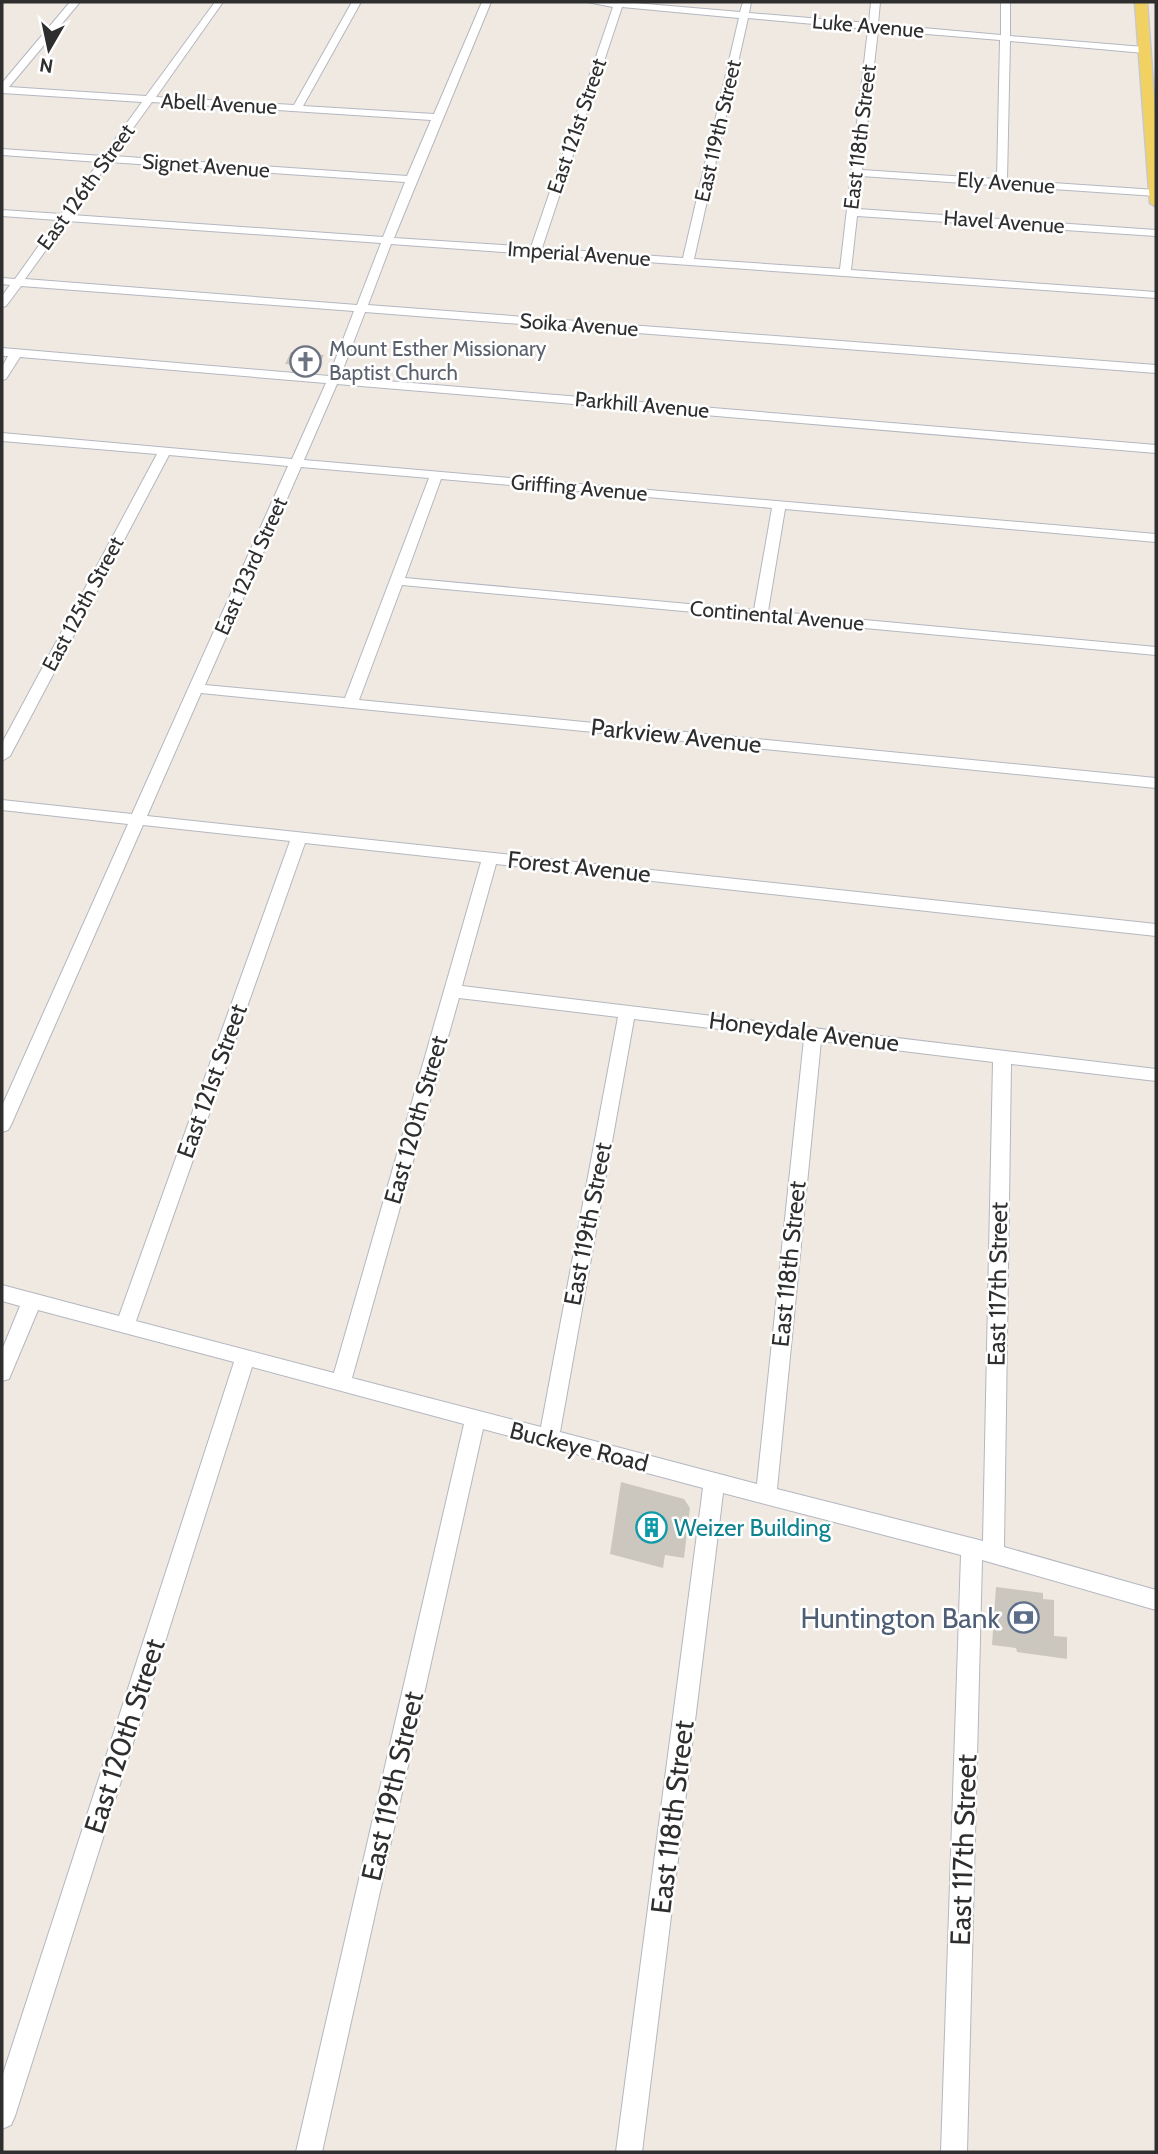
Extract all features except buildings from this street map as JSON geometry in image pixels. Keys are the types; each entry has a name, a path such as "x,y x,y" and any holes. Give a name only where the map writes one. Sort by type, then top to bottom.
{"main road":[{"path":"1141,2 1156,203"}],"street":[{"path":"2,89 75,2"},
{"name":"East 126th Street","path":"2,304 219,2"},
{"path":"297,108 357,2"},
{"name":"East 123rd Street","path":"2,1125 333,380 411,179 487,2"},
{"name":"Luke Avenue","path":"591,2 1144,50"},
{"name":"East 119th Street","path":"688,261 747,2"},
{"name":"East 118th Street","path":"845,272 876,2"},
{"path":"1002,182 1006,2"},
{"name":"East 121st Street","path":"535,251 619,3"},
{"name":"Abell Avenue","path":"2,89 437,117"},
{"name":"Signet Avenue","path":"2,152 411,179"},
{"name":"Ely Avenue","path":"857,173 1156,193"},
{"name":"Havel Avenue","path":"851,212 1156,233"},
{"name":"Imperial Avenue","path":"2,213 1156,295"},
{"name":"Soika Avenue","path":"2,281 1156,369"},
{"name":"Parkhill Avenue","path":"2,352 1156,449"},
{"path":"2,376 16,353"},
{"name":"Griffing Avenue","path":"2,437 1156,538"},
{"name":"East 125th Street","path":"2,755 165,452"},
{"path":"351,703 436,476"},
{"path":"760,615 779,505"},
{"name":"Continental Avenue","path":"398,581 1156,651"},
{"name":"Parkview Avenue","path":"195,688 1156,783"},
{"name":"Forest Avenue","path":"2,806 1156,930"},
{"name":"East 121st Street","path":"125,1325 299,837"},
{"name":"East 120th Street","path":"341,1382 490,858"},
{"name":"Honeydale Avenue","path":"452,992 813,1032 1156,1075"},
{"name":"East 119th Street","path":"549,1437 628,1012"},
{"name":"East 118th Street","path":"766,1496 813,1032"},
{"name":"East 117th Street","path":"954,2152 1002,1057"},
{"name":"Buckeye Road","path":"2,1293 246,1356 475,1421 549,1437 982,1551 1156,1600"},
{"path":"2,1373 32,1301"},
{"name":"East 120th Street","path":"2,2116 246,1356"},
{"name":"East 119th Street","path":"309,2152 475,1421"},
{"name":"East 118th Street","path":"629,2152 714,1482"}],"place":[{"name":"Mount Esther Missionary Baptist Church","path":"306,361"},
{"name":"Weizer Building","path":"651,1528"},
{"name":"Huntington Bank","path":"1023,1618"}]}
